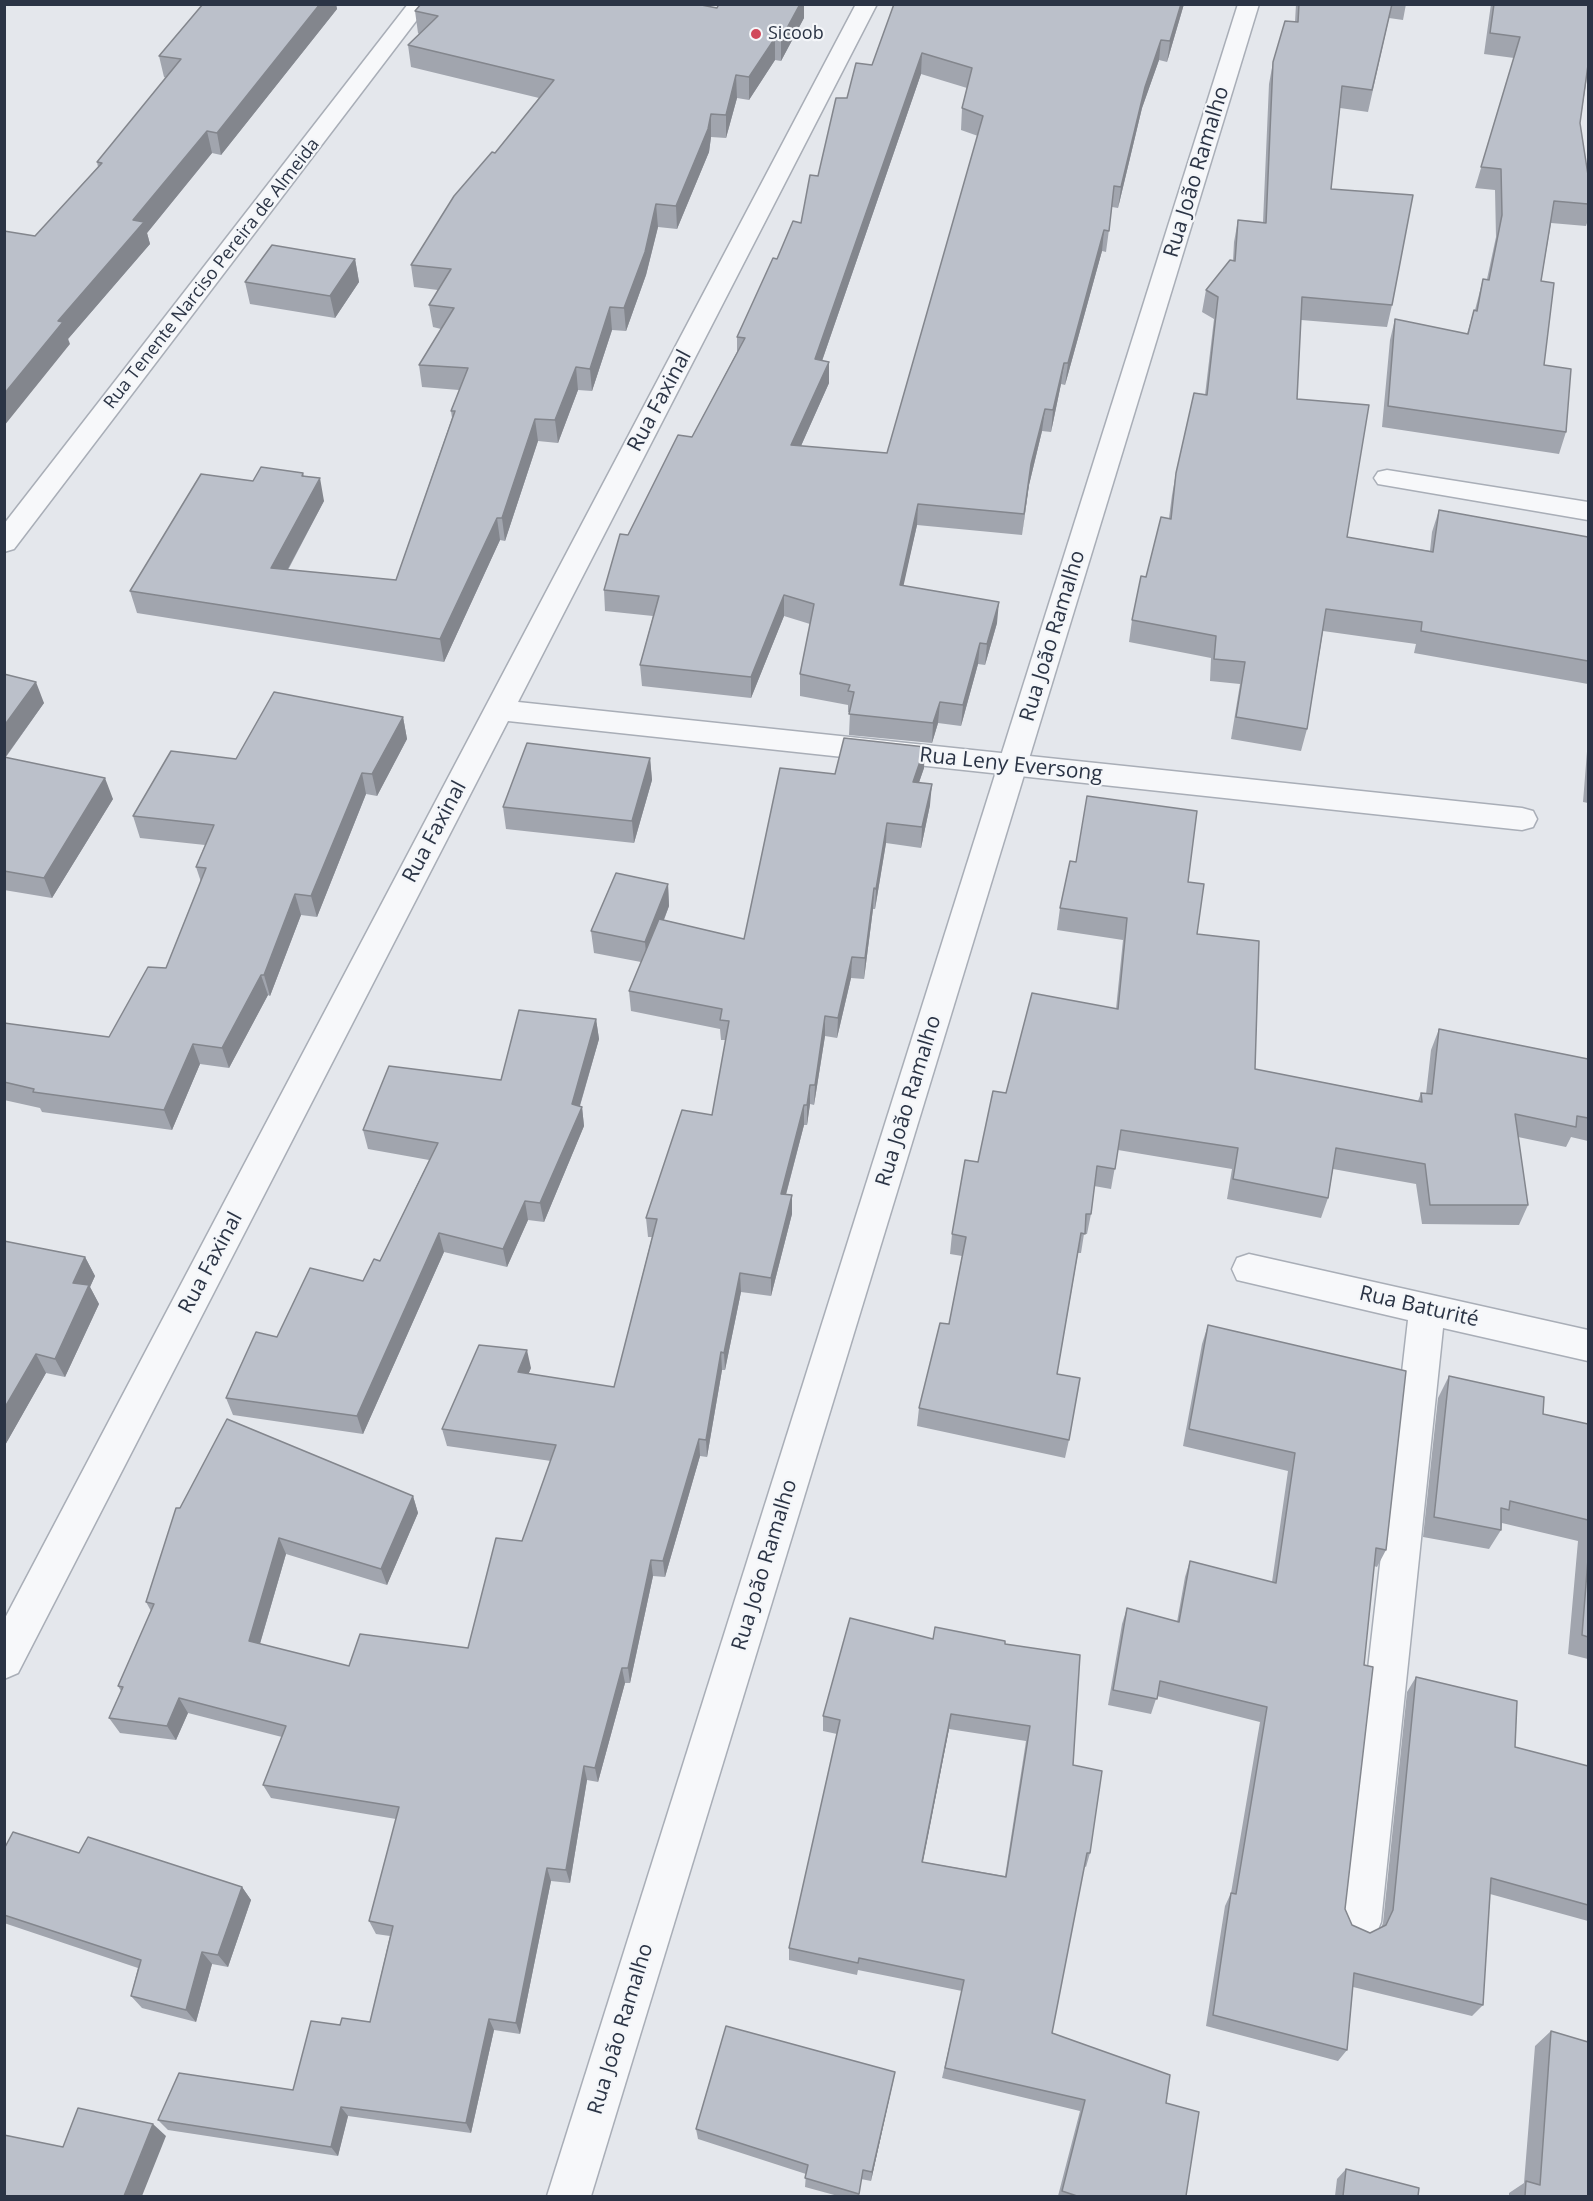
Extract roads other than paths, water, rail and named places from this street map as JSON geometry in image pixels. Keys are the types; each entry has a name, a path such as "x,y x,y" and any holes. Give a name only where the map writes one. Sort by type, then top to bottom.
{"street":[{"name":"Rua Tenente Narciso Pereira de Almeida","path":"4,543 419,4"},
{"name":"Rua Faxinal","path":"4,1660 867,4"},
{"name":"Rua João Ramalho","path":"569,2196 1249,4"},
{"path":"1387,478 1588,511"},
{"name":"Rua Leny Eversong","path":"499,710 1522,819"},
{"name":"Rua Baturité","path":"1249,1269 1588,1345"},
{"path":"1360,1922 1427,1309"}],"place":[{"name":"Sicoob","path":"756,34"}]}
